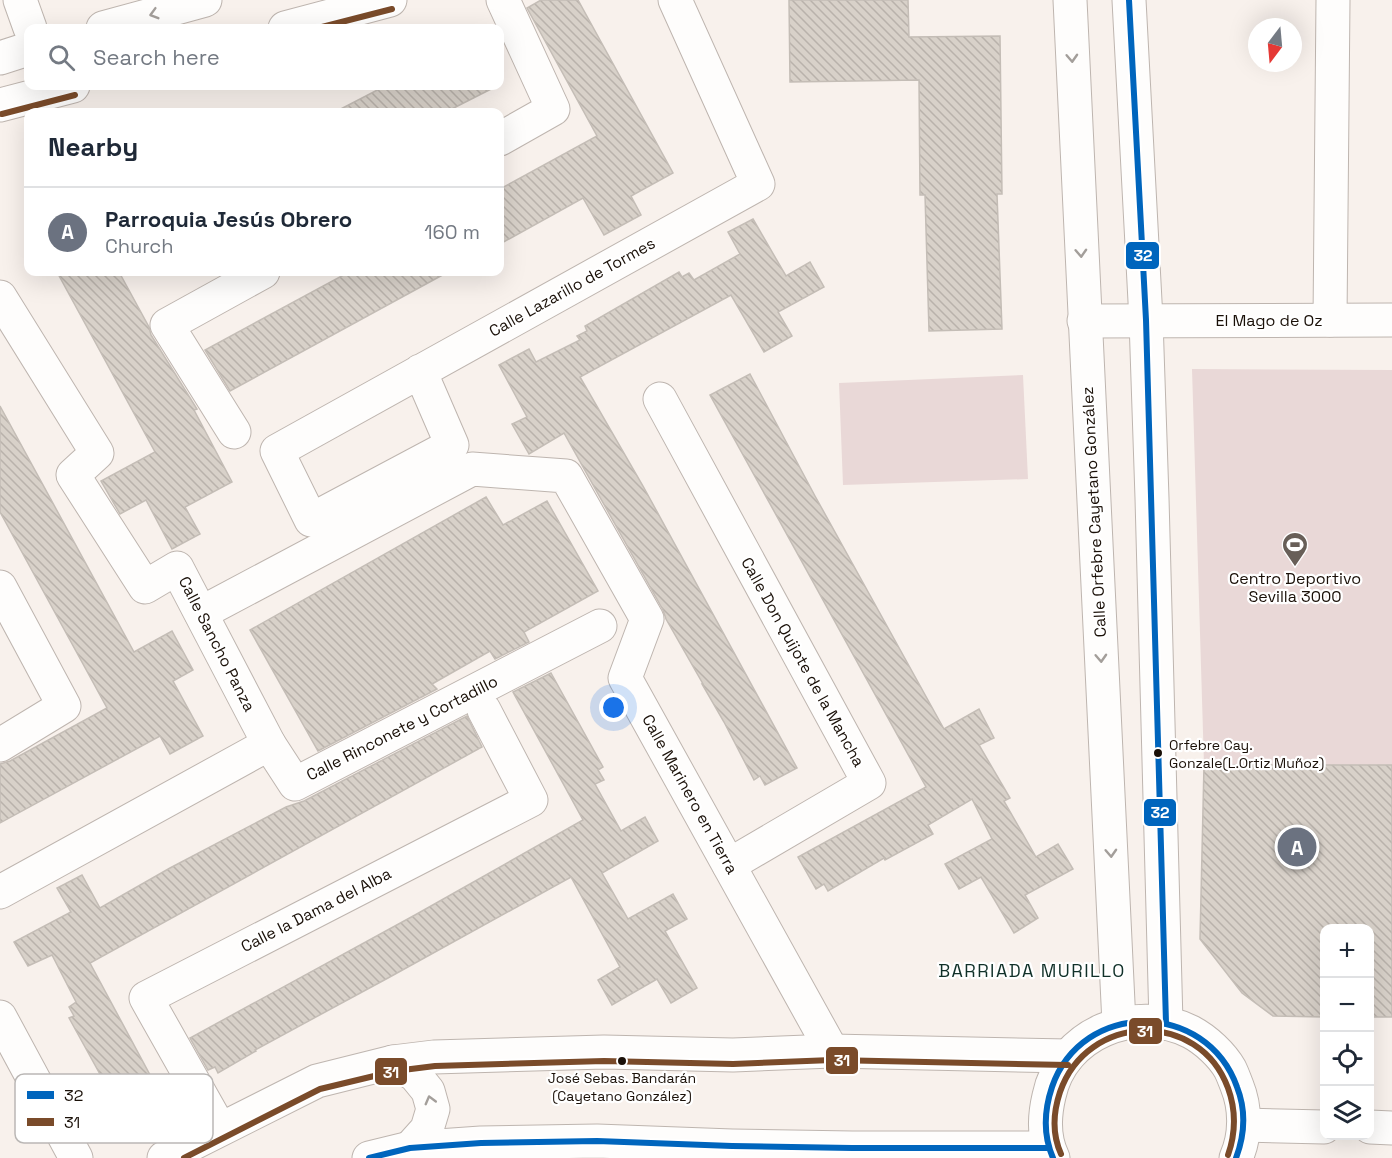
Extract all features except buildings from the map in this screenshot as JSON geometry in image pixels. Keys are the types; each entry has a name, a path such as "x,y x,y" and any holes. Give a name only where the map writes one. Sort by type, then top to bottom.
{"street":[{"path":"20,0 29,24"},
{"path":"117,24 205,0"},
{"path":"300,24 390,0"},
{"path":"503,0 553,109 504,137"},
{"name":"Calle Lazarillo de Tormes","path":"420,371 452,445 311,520 277,451 420,371 758,184 675,0"},
{"name":"Calle Orfebre Cayetano González","path":"1070,0 1119,1024"},
{"path":"1129,0 1146,320 1166,1023"},
{"path":"1330,320 1333,0"},
{"path":"0,58 24,50"},
{"path":"0,105 58,90"},
{"path":"234,432 167,325 256,276"},
{"name":"Calle Sancho Panza","path":"0,297 97,453 73,475 145,587 177,568 269,744"},
{"name":"El Mago de Oz","path":"1084,321 1392,320"},
{"name":"Calle Don Quijote de la Mancha","path":"660,399 869,783 729,865"},
{"name":"Calle Marinero en Tierra","path":"201,614 472,469 566,476 647,619 625,678 832,1051"},
{"path":"0,587 64,706 0,745"},
{"name":"Calle Rinconete y Cortadillo","path":"269,744 296,784 600,626"},
{"name":"Calle la Dama del Alba","path":"189,1074 146,999 531,800 484,710"},
{"path":"0,892 269,744"},
{"path":"0,1017 31,1074"},
{"path":"369,1158 410,1148 485,1150 597,1141 733,1152 852,1148 1051,1153 1044,1116 1051,1084 1068,1056 1100,1031 1119,1024 1142,1021 1166,1023 1191,1032 1213,1048 1230,1068 1241,1096 1244,1125 1236,1158"},
{"path":"213,1133 317,1081 393,1062 434,1057 604,1052 733,1055 832,1051 1068,1056"},
{"path":"393,1062 415,1075 428,1091 433,1109 427,1129 410,1148"},
{"name":"Calle la Dama del Alba","path":"213,1117 220,1129"},
{"path":"1244,1125 1320,1127"},
{"path":"1374,1127 1392,1128"},
{"path":"68,1143 76,1158"},
{"path":"164,1158 193,1143"}],"shaded area":[{"name":"Centro Deportivo Sevilla 3000","path":"1192,369 1392,370 1392,765 1204,765"},
{"path":"1023,375 1028,479 843,485 839,383"}],"transit line":[{"name":"32","path":"1129,0 1146,320 1166,1023"},
{"name":"31","path":"334,24 392,9"},
{"name":"31","path":"25,108 75,95"},
{"name":"31","path":"2,114 24,108"},
{"name":"32","path":"1053,1158 1046,1132 1047,1105 1052,1087 1067,1058 1089,1038 1116,1026 1144,1022 1173,1026 1199,1038 1221,1058 1237,1087 1242,1104 1243,1131 1236,1158"},
{"name":"31","path":"1061,1154 1055,1131 1056,1108 1060,1092 1074,1066 1094,1047 1117,1035 1143,1031 1169,1034 1193,1044 1214,1062 1228,1088 1232,1105 1234,1129 1228,1155"},
{"name":"31","path":"184,1158 320,1089 395,1071 435,1066 604,1061 733,1064 832,1060 1068,1065"},
{"name":"32","path":"369,1158 410,1148 481,1143 597,1141 852,1148 1048,1148"}],"place":[{"name":"Centro Deportivo Sevilla 3000","path":"1295,568"},
{"name":"Orfebre Cay. Gonzale(L.Ortiz Muñoz)","path":"1158,753"},
{"name":"Parroquia Jesús Obrero","path":"1297,847"},
{"name":"José Sebas. Bandarán (Cayetano González)","path":"622,1061"}],"district":[{"name":"BARRIADA MURILLO","path":"1032,970"}]}
